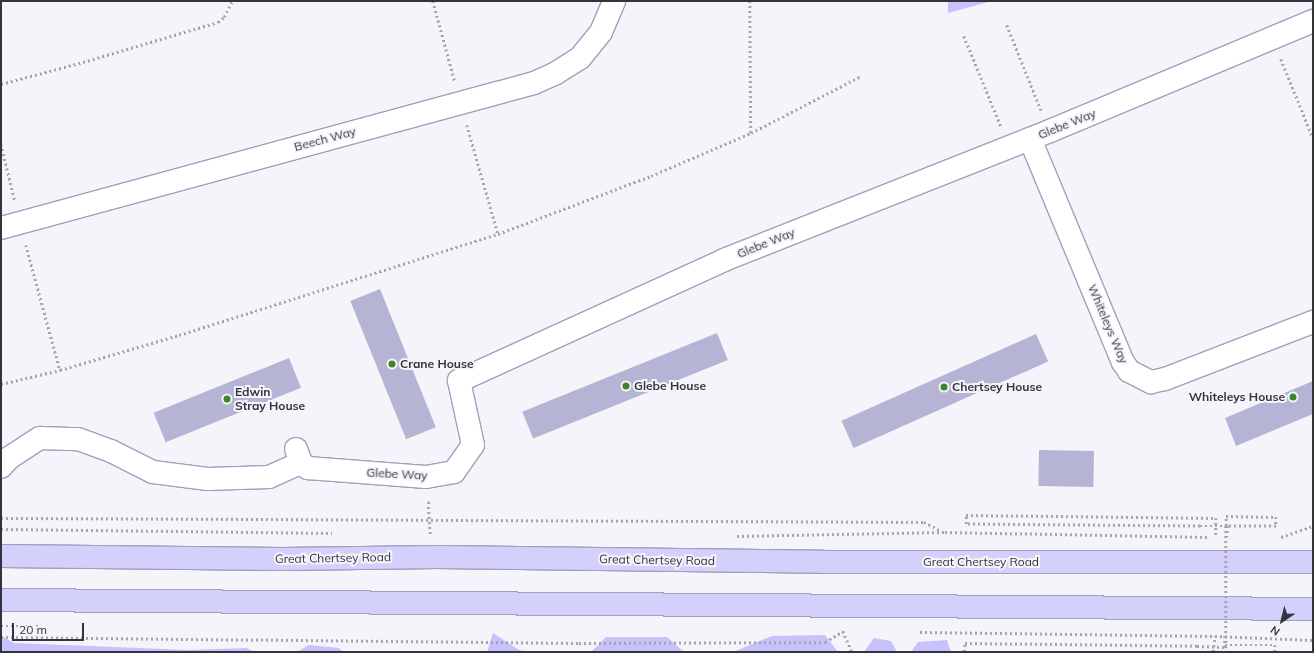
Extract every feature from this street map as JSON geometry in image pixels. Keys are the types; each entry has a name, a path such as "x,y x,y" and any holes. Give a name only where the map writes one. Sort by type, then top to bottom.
{"highway":[{"name":"Great Chertsey Road","path":"1,556 282,559 438,557 823,562 1313,562"},
{"path":"1,600 1313,609"}],"street":[{"name":"Beech Way","path":"10,225 534,83 556,74 580,58 601,32 614,1"},
{"name":"Glebe Way","path":"1,466 9,458 40,438 78,439 111,451 153,472 208,479 269,477 298,456 308,468 426,477 454,472 473,445 459,381 724,260 1040,135 1313,22"},
{"name":"Whiteleys Way","path":"1040,135 1123,362 1129,371 1151,382 1165,379 1313,322"}],"path":[{"path":"1,84 83,62 218,22 224,17 232,1"},
{"path":"434,1 460,103 498,234"},
{"path":"750,1 751,133"},
{"path":"1007,25 1040,135"},
{"path":"964,36 1009,147"},
{"path":"1272,38 1313,138"},
{"path":"1,384 60,370 179,335 498,234 651,176 751,133 859,77"},
{"path":"1,144 10,225"},
{"path":"32,268 60,370"},
{"path":"1216,537 1216,518 966,515 966,524 1226,526"},
{"path":"1226,652 1226,516 1276,517 1276,526 1228,526 1227,537"},
{"path":"1,518 924,522 945,532 1235,537"},
{"path":"1274,537 1282,537 1313,526"},
{"path":"1,637 578,643 825,642 843,631 851,631"},
{"path":"843,631 852,652"},
{"path":"914,632 1224,636 1313,641"},
{"path":"1213,652 1215,636"},
{"path":"1224,636 1225,645 1275,645 1275,652"},
{"path":"964,652 965,643 1226,646"}],"shaded area":[{"path":"948,1 992,1 948,13"},
{"path":"493,633 519,650 527,652 487,652"},
{"path":"825,635 838,652 733,652 772,636"},
{"path":"1,636 14,643 190,650 246,648 255,652 1,652"},
{"path":"606,637 667,637 684,652 591,652"},
{"path":"874,638 891,641 897,652 864,652"},
{"path":"947,640 951,652 911,652 918,642"},
{"path":"309,645 339,648 343,652 297,652"}],"building":[{"name":"Crane House","path":"380,289 436,427 406,439 350,301"},
{"name":"Glebe House","path":"717,333 728,360 533,439 522,412"},
{"name":"Chertsey House","path":"1036,334 1048,361 854,448 841,421"},
{"name":"Edwin Stray House","path":"289,358 301,388 166,442 154,413"},
{"name":"Whiteleys House","path":"1313,381 1313,414 1236,446 1225,418"},
{"path":"1039,450 1094,451 1093,487 1038,486"}],"place":[{"name":"Crane House","path":"392,364"},
{"name":"Glebe House","path":"626,386"},
{"name":"Chertsey House","path":"944,387"},
{"name":"Whiteleys House","path":"1293,397"},
{"name":"Edwin Stray House","path":"227,399"}]}
